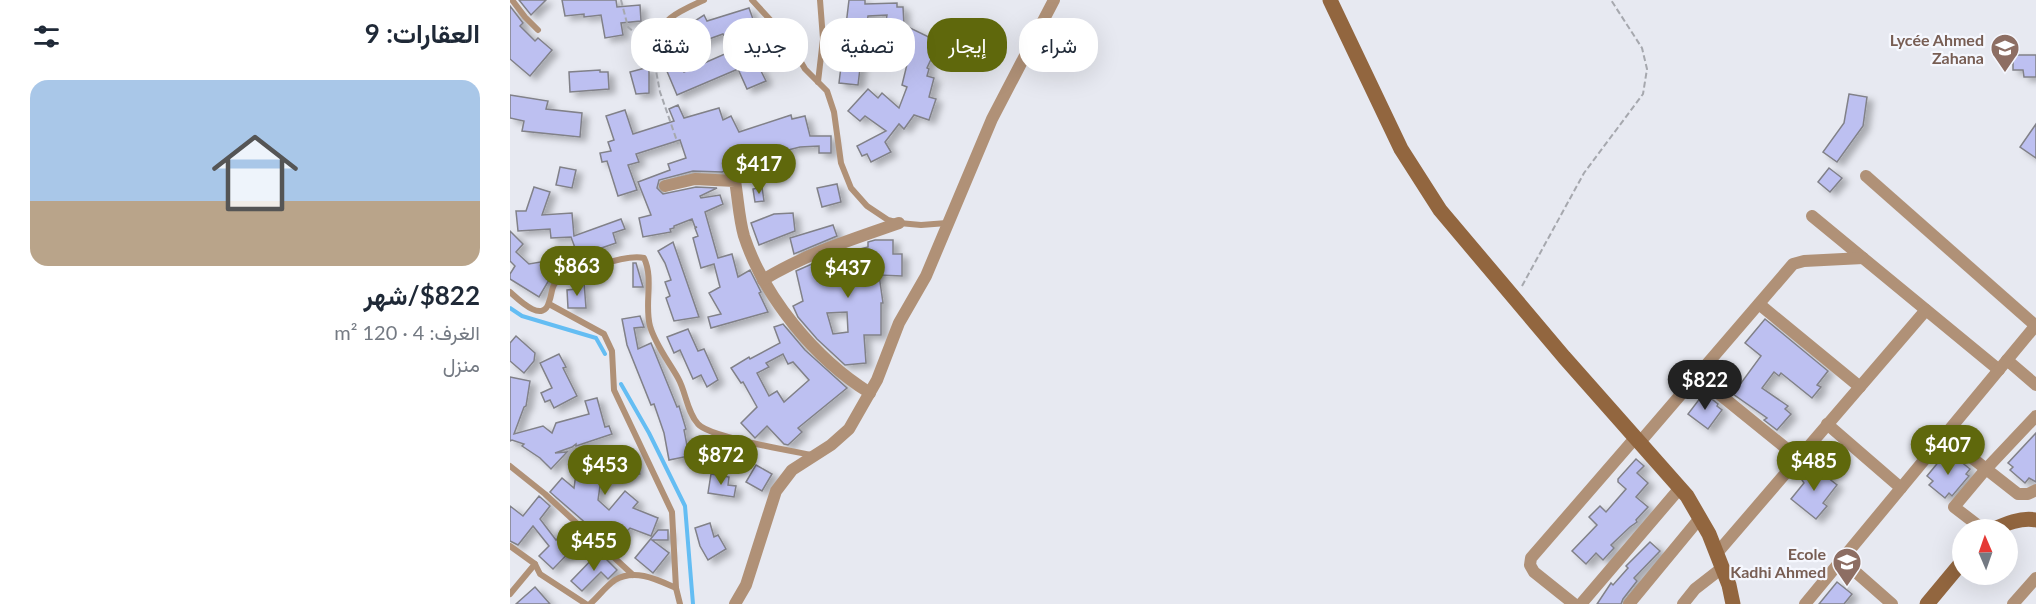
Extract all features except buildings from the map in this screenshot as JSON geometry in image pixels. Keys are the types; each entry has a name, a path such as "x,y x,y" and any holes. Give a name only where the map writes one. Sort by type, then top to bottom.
{"main road":[{"path":"1330,0 1401,149 1440,210 1515,299 1688,495 1720,560 1733,604"},
{"path":"2018,521 2028,518 2036,520"},
{"path":"1933,602 1952,576"}],"street":[{"path":"735,604 746,585 776,491 792,470 831,445 849,429 870,393 899,323 926,276 992,119 1054,0"},
{"path":"1805,604 2036,326 1866,176"},
{"path":"665,186 695,179 735,181 744,235 763,280 782,309 832,367 870,393"},
{"path":"1812,216 1926,310 2003,365 2036,385"},
{"path":"763,280 784,267 852,239 899,223"},
{"path":"1574,604 1534,572 1530,565 1531,558 1697,375 1793,264 1804,261 1863,258"},
{"path":"1759,304 1860,387"},
{"path":"1683,604 1720,560 1798,458 1926,310"},
{"path":"1697,375 1798,458"},
{"path":"1970,519 1954,507 2036,416"},
{"path":"1827,424 1901,488"},
{"path":"1944,436 2018,494 2028,494 2036,490"},
{"path":"1581,604 1680,488"},
{"path":"1629,604 1700,518"},
{"path":"1842,560 1892,604"},
{"path":"2013,604 2036,578"}],"lane":[{"path":"512,0 538,30"},
{"path":"670,18 704,0"},
{"path":"752,0 788,38 805,69 827,92 834,112 841,163 850,188 867,206 888,220 921,225 947,223"},
{"path":"818,82 823,39 820,0"},
{"path":"510,292 534,310 545,309 549,304 552,286 560,281 619,259 644,258 648,276 650,327 684,389 694,418 700,426 756,444 814,455"},
{"path":"549,304 604,334 612,351 614,390 672,512 676,588 680,604"},
{"path":"510,466 545,494 633,575"},
{"path":"510,546 535,564 540,574 588,604 616,580 633,575 653,578 676,588"},
{"path":"510,594 535,564"}],"path":[{"path":"621,0 628,27 631,30"},
{"path":"1515,299 1584,172 1643,94 1647,69 1642,48 1611,0"},
{"path":"656,72 660,92 678,144"}],"waterway":[{"path":"510,308 522,316 596,338 605,354"},
{"path":"621,384 649,433 685,506 693,604"}],"place":[{"name":"Lycée Ahmed Zahana","path":"2005,74"},
{"name":"Ecole Kadhi Ahmed","path":"1847,588"}]}
